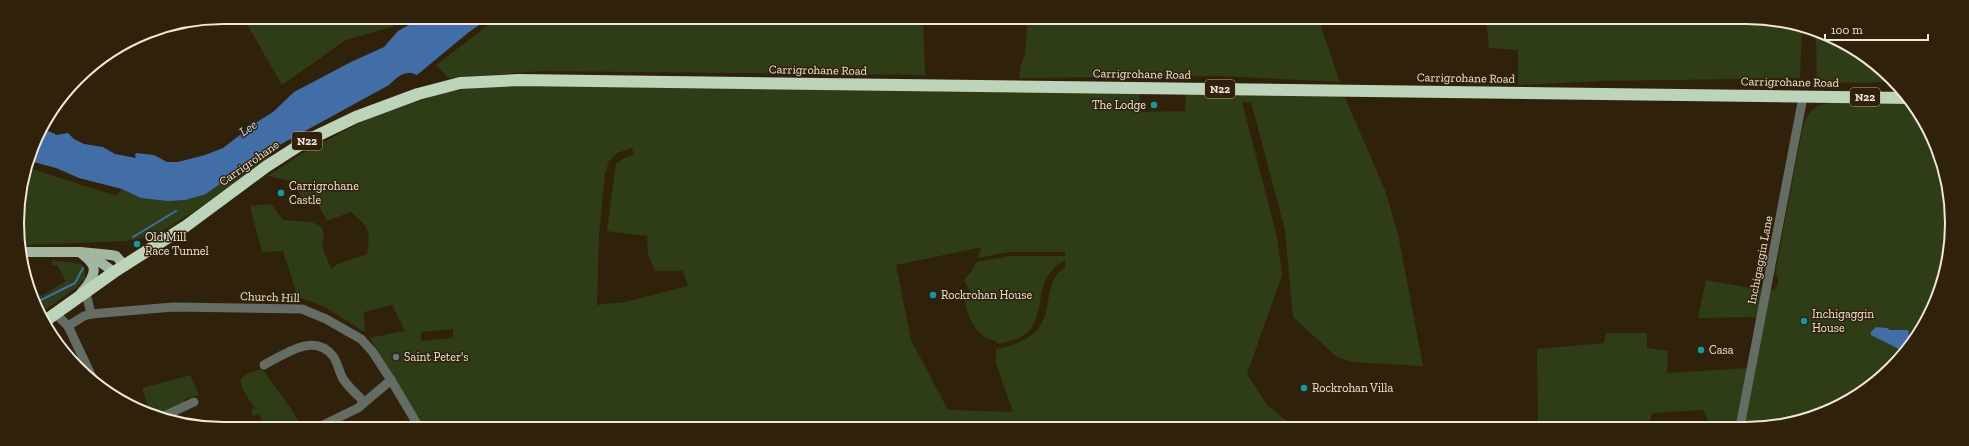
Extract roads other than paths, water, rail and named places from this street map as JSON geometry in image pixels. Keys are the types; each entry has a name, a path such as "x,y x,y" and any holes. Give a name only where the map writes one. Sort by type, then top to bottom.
{"highway":[{"name":"Carrigrohane Road","path":"518,80 1901,98"},
{"name":"Carrigrohane","path":"49,318 114,272 186,226 266,166 306,141 356,117 418,94 440,88 479,81 518,80"}],"main road":[{"path":"26,252 80,252 116,256 125,266"},
{"path":"80,252 100,262 114,272"},
{"path":"72,303 87,284 94,270 93,264 80,252"}],"street":[{"name":"Inchigaggin Lane","path":"1741,422 1803,96"},
{"path":"86,293 91,314"},
{"name":"Church Hill","path":"68,326 91,314 173,306 302,309 326,318 361,339 372,351 416,422"},
{"path":"56,314 68,326 89,370"},
{"path":"264,364 299,347 317,345 327,350 334,358 343,380 364,402"},
{"path":"329,422 358,408 391,380"},
{"path":"168,414 194,402"}],"water":[{"path":"410,24 481,24 417,75 413,73 405,73 389,85 254,159 206,194 185,200 167,201 141,198 122,189 79,178 56,168 34,162 39,147 47,131 57,135 68,133 74,139 84,144 103,147 115,154 136,158 136,153 154,155 167,162 178,162 205,155 223,148 257,122 273,112 294,92 351,62 384,47 398,31"},
{"path":"1876,327 1887,328 1890,330 1908,330 1909,337 1900,349 1871,335 1871,332"}],"waterway":[{"path":"133,237 176,211"},
{"path":"40,301 75,283 83,268"}],"place":[{"name":"The Lodge","path":"1154,105"},
{"name":"Carrigrohane Castle","path":"281,193"},
{"name":"Old Mill Race Tunnel","path":"137,244"},
{"name":"Rockrohan House","path":"933,295"},
{"name":"Inchigaggin House","path":"1804,321"},
{"name":"Casa","path":"1701,350"},
{"name":"Saint Peter's","path":"396,357"},
{"name":"Rockrohan Villa","path":"1304,388"}],"water label":[{"name":"Lee","path":"248,128"}]}
